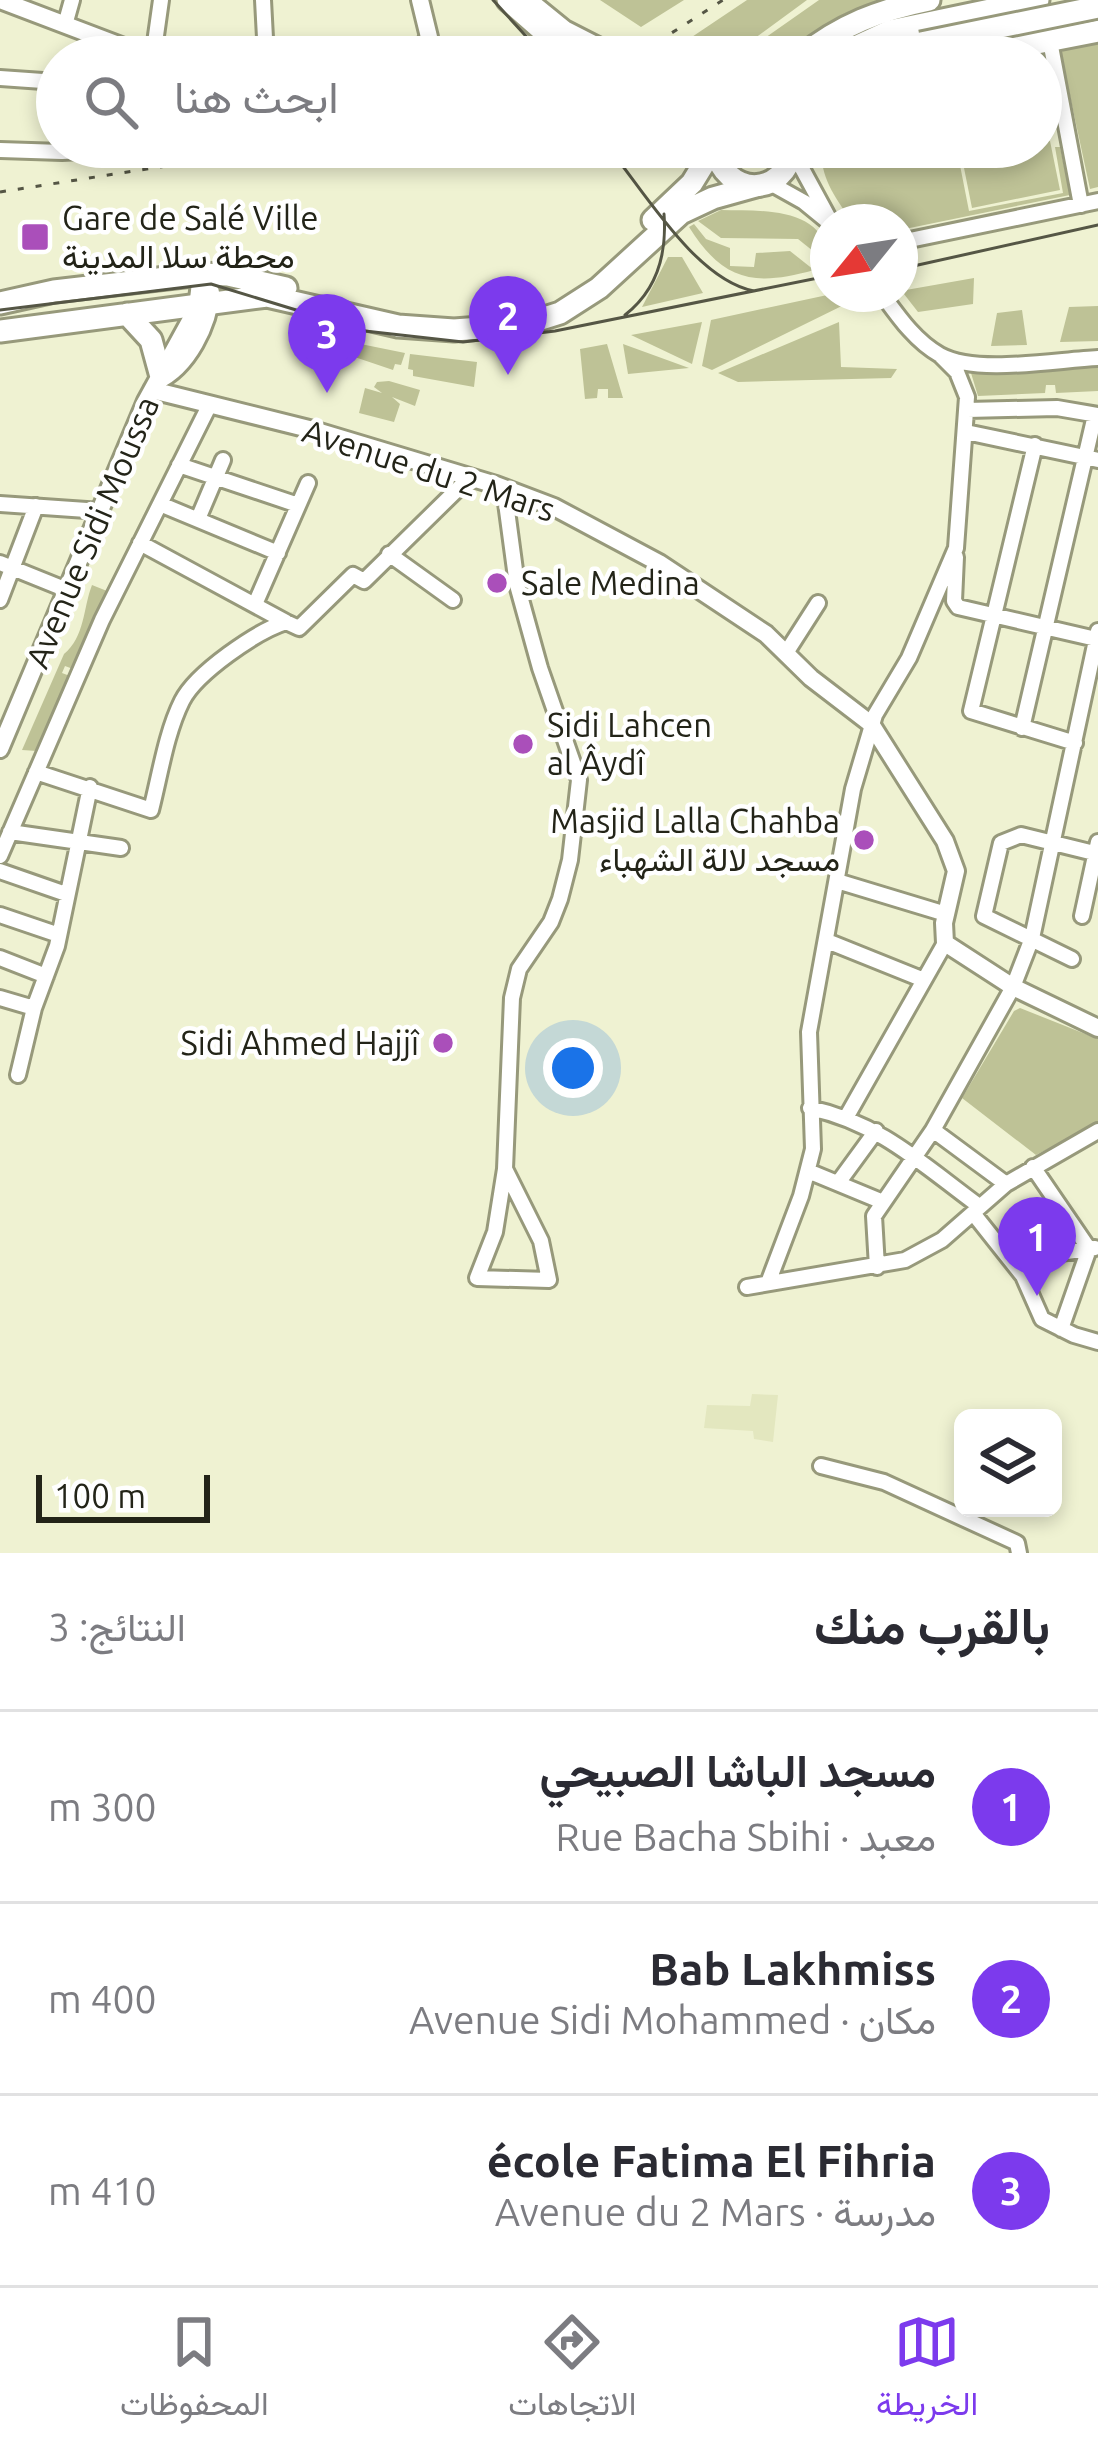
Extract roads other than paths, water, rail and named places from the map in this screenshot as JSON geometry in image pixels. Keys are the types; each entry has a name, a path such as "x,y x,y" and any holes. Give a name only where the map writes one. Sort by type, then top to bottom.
{"main road":[{"path":"508,0 549,36"},
{"path":"525,0 571,36"},
{"path":"831,36 892,8 929,0"},
{"path":"916,36 1040,0"},
{"path":"879,36 1098,7"},
{"path":"1062,38 1098,31"},
{"path":"0,303 205,273 414,317 457,320 519,314 558,300 609,263 692,183 701,168"},
{"path":"722,168 740,184 763,184"},
{"path":"0,331 127,314 211,309 267,296 366,320 426,328 522,325 560,313 588,296 681,213 712,198 763,184 781,176 785,168"},
{"path":"127,314 151,340 156,381"}],"street":[{"path":"0,0 93,36"},
{"path":"65,25 72,0"},
{"path":"155,36 161,0"},
{"path":"262,0 265,36"},
{"path":"420,0 429,36"},
{"path":"1040,0 1049,36"},
{"path":"0,78 36,81"},
{"path":"1062,102 1082,205"},
{"path":"0,150 36,149"},
{"path":"802,168 821,204"},
{"path":"763,184 810,207"},
{"path":"918,238 1098,202"},
{"name":"Avenue Sidi Moussa","path":"0,747 156,381 211,309 205,273"},
{"path":"877,1267 872,1222 915,1159 1013,987 1032,938 1097,635 956,605 968,410 962,382 896,312"},
{"path":"941,356 975,364 1098,358"},
{"name":"Avenue du 2 Mars","path":"156,381 209,404 504,488 554,507 659,563 766,634 811,678 871,724 952,856 956,871 944,944"},
{"path":"0,856 140,542 209,404"},
{"path":"968,410 1057,408 1096,415 1092,459 1022,728"},
{"path":"966,432 1092,459"},
{"path":"1035,446 971,711 1075,742"},
{"path":"198,519 223,460"},
{"path":"179,465 298,505"},
{"path":"140,542 298,628 353,575 364,581 469,478"},
{"path":"256,602 308,483"},
{"path":"504,488 517,585 580,787 567,875 542,935 519,969 512,998 505,1169 495,1232 477,1278 549,1280 541,1241 505,1169"},
{"path":"0,504 101,511"},
{"path":"160,504 278,554"},
{"path":"0,600 6,565 36,506"},
{"path":"768,1283 814,1144 809,1032 853,789 871,724 909,658 956,548"},
{"path":"389,554 453,600"},
{"path":"6,565 67,590"},
{"path":"787,653 818,603"},
{"path":"36,772 151,810 183,698 232,652 286,622"},
{"path":"18,1075 59,934 90,787"},
{"path":"10,832 121,848"},
{"path":"1072,959 984,916 1001,843 1013,836 1097,850 1082,916"},
{"path":"0,872 66,894"},
{"path":"836,881 946,914"},
{"path":"0,915 59,934"},
{"path":"826,941 924,980"},
{"path":"848,1116 944,944 1013,987 1098,1028"},
{"path":"0,958 46,976"},
{"path":"0,998 34,1008"},
{"path":"810,1108 848,1116 915,1159 976,1209 1030,1289 1042,1318 1098,1342"},
{"path":"932,1130 1006,1184"},
{"path":"838,1184 876,1131"},
{"path":"747,1288 877,1267 925,1251 1006,1184 1098,1131"},
{"path":"1033,1167 1094,1248"},
{"path":"808,1171 883,1202"},
{"path":"1011,1260 1094,1248"},
{"path":"1061,1329 1094,1248"},
{"path":"821,1466 884,1482 1017,1543 1019,1553"}],"tram line":[{"path":"493,0 526,36"},
{"path":"624,168 692,252 712,270 754,291"},
{"path":"625,315 645,294 658,270 664,214"},
{"path":"918,265 1098,225"},
{"path":"0,310 211,284 365,331 463,342 555,331 810,280"}],"railway":[{"path":"667,36 723,0"},
{"path":"0,192 153,168"}],"place":[{"name":"Gare de Salé Ville محطة سلا المدينة","path":"35,237"},
{"name":"Bab Lakhmiss","path":"508,375"},
{"name":"école Fatima El Fihria","path":"327,393"},
{"name":"Sale Medina","path":"497,583"},
{"name":"Sidi Lahcen al Âydî","path":"523,744"},
{"name":"Masjid Lalla Chahba مسجد لالة الشهباء","path":"864,840"},
{"name":"Sidi Ahmed Hajjî","path":"443,1043"},
{"name":"مسجد الباشا الصبيحي","path":"1037,1296"}]}
